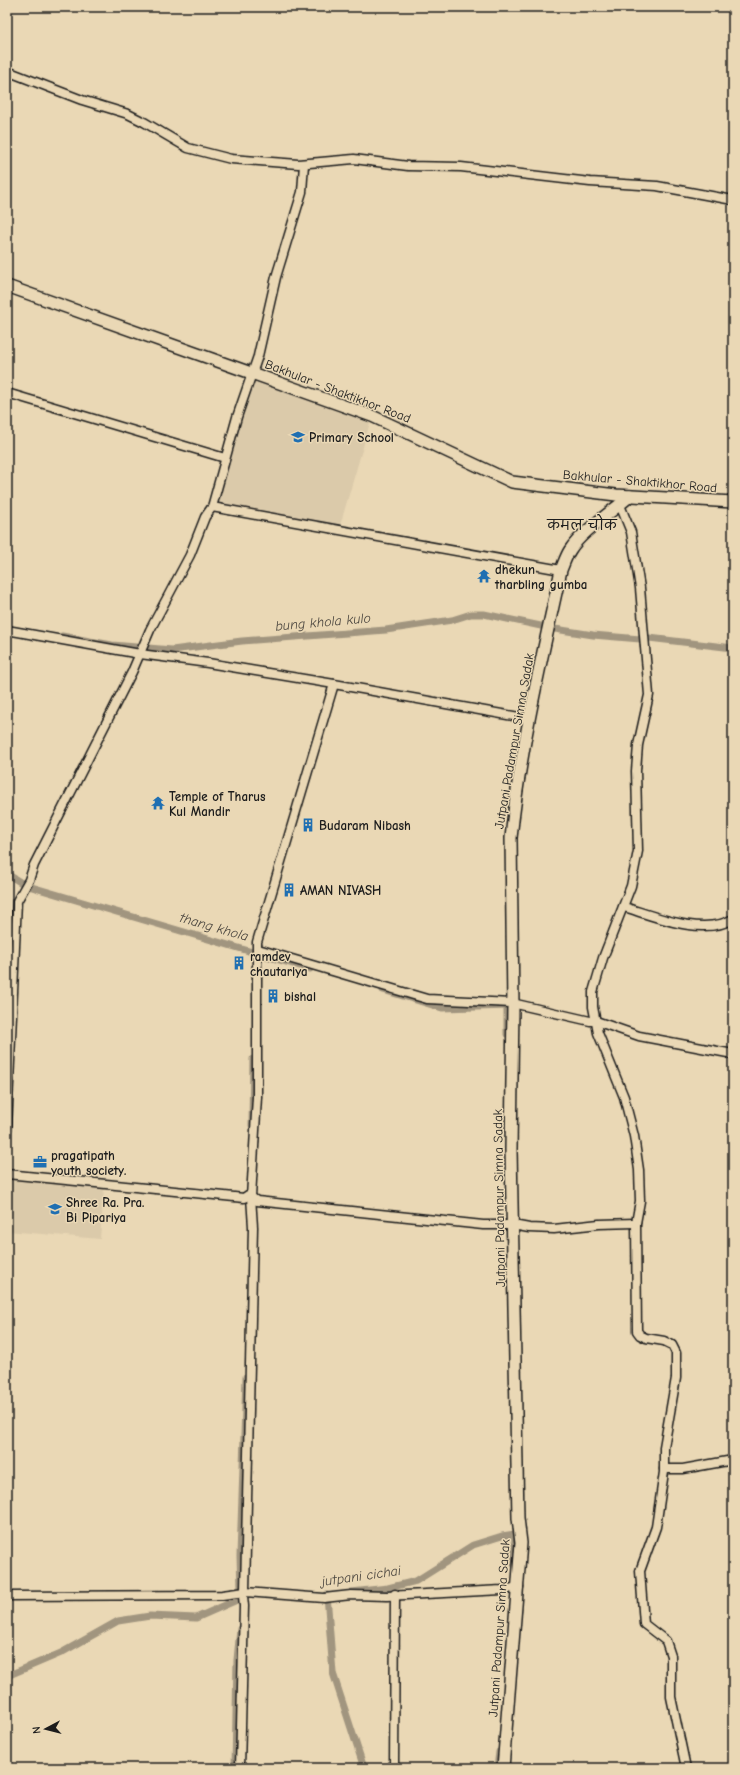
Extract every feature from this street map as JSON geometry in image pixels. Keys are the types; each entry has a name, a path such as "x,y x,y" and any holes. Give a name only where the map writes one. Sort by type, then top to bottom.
{"street":[{"path":"7,71 82,100 128,114 188,148 231,159 304,164 354,159 408,166 462,167 590,182 657,186 733,200"},
{"path":"7,1129 11,936 17,901 23,893 34,865 144,643 190,555 205,517 212,507 237,417 254,373 276,277 302,192 304,164"},
{"name":"Bakhular - Shaktikhor Road","path":"7,286 372,416 512,482 630,496 733,502"},
{"path":"7,393 225,458"},
{"name":"Jutpani Padampur Simna Sadak","path":"503,1768 519,1587 521,1543 518,1510 508,1225 511,1150 511,838 530,719 561,570 570,549 590,529 630,496"},
{"path":"620,505 631,532 640,588 648,695 638,745 636,764 638,851 624,907 603,958 593,992 593,1007 598,1033 624,1097 634,1136 639,1170 640,1201 636,1223 637,1331 640,1335 646,1338 664,1341 672,1345 676,1353 676,1378 664,1447 664,1469 656,1527 640,1571 644,1624 666,1641 671,1656 671,1697 686,1768"},
{"path":"212,507 561,570"},
{"path":"7,630 334,684 530,719"},
{"path":"240,1768 244,1606 242,1592 253,1227 250,1196 256,1097 257,942 260,927 308,775 334,684"},
{"path":"624,907 680,924 703,926 728,922 733,919"},
{"path":"258,949 426,998 512,1003 568,1017 596,1021 639,1036 733,1054"},
{"path":"7,1174 244,1198 250,1196"},
{"path":"250,1196 257,1201 483,1225 508,1225 554,1229 600,1224 636,1223"},
{"path":"664,1469 683,1469 733,1460"},
{"path":"7,1596 222,1595 242,1592 324,1598 502,1590 519,1587"},
{"path":"394,1768 395,1594"}],"shaded area":[{"name":"Primary School","path":"254,373 372,416 339,529 212,507"},
{"name":"Shree Ra. Pra. Bi Pipariya","path":"7,1174 104,1188 100,1239 7,1231"}],"waterway":[{"name":"bung khola kulo","path":"62,636 112,645 172,650 242,641 386,630 452,620 471,614 484,614 555,629 593,635 640,639"},
{"name":"bung khola kulo","path":"649,638 733,648"},
{"name":"thang khola","path":"7,874 25,885 310,969"},
{"name":"thang khola","path":"383,990 442,1008 510,1006"},
{"path":"507,1006 507,1034"},
{"path":"252,1125 253,1059"},
{"path":"243,1596 241,1589 240,1556 246,1377"},
{"name":"jutpani cichai","path":"352,1592 388,1588 416,1581 473,1545 502,1536 515,1534 514,1564"},
{"path":"327,1595 333,1673 364,1768"},
{"name":"jutpani cichai","path":"7,1676 61,1653 118,1621 150,1616 196,1618 246,1596"},
{"path":"235,1768 237,1660 240,1629"},
{"name":"jutpani cichai","path":"497,1768 499,1752"}],"place":[{"name":"Primary School","path":"298,437"},
{"name":"dhekun tharbling gumba","path":"484,576"},
{"name":"Temple of Tharus Kul Mandir","path":"158,803"},
{"name":"Budaram Nibash","path":"308,825"},
{"name":"AMAN NIVASH","path":"289,890"},
{"name":"ramdev chautariya","path":"239,963"},
{"name":"bishal","path":"273,996"},
{"name":"pragatipath youth society.","path":"40,1162"},
{"name":"Shree Ra. Pra. Bi Pipariya","path":"55,1209"}],"district":[{"name":"कमल चोक","path":"582,525"}]}
